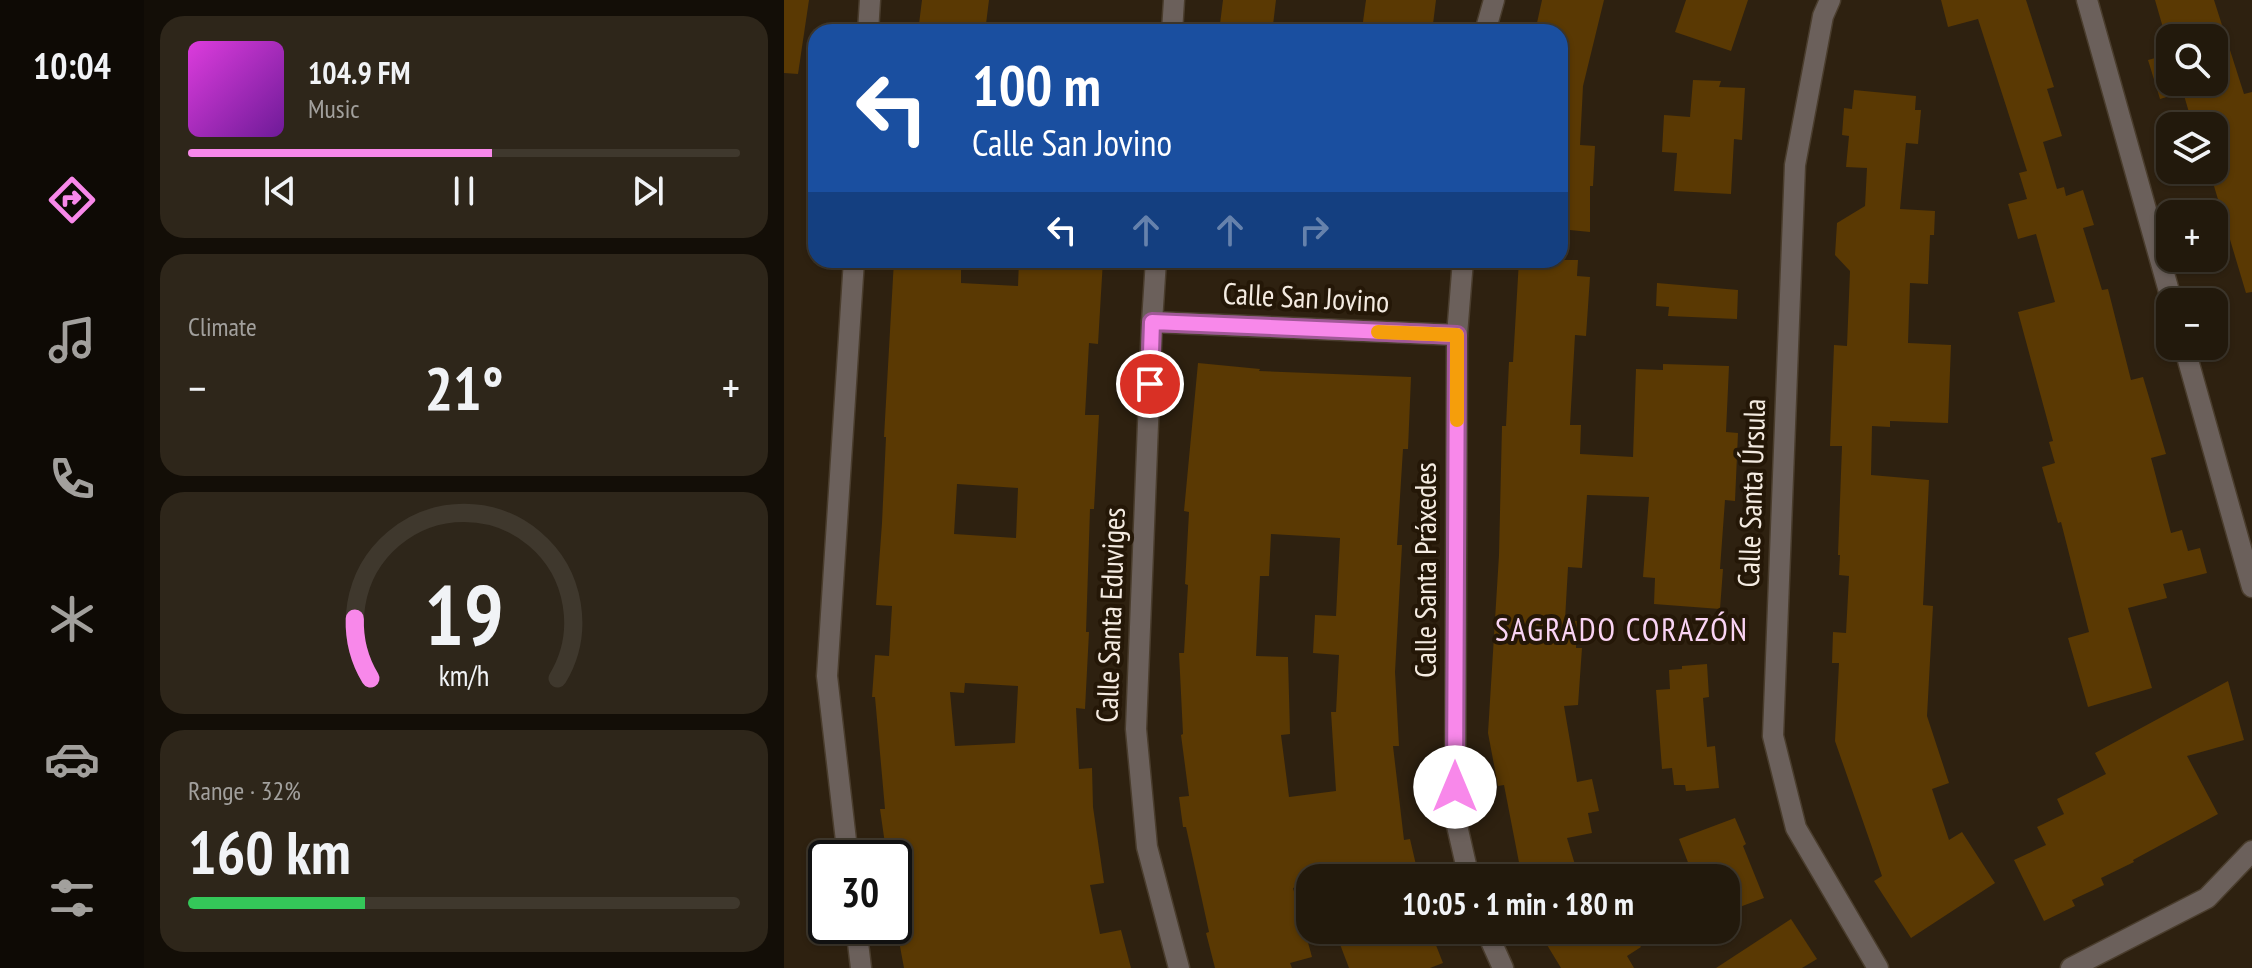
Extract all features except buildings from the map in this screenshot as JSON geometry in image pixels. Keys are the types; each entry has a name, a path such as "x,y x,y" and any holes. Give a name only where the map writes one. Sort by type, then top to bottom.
{"street":[{"path":"868,24 870,0"},
{"path":"1172,24 1174,0"},
{"path":"1487,24 1494,0"},
{"name":"Calle Santa Úrsula","path":"1830,0 1823,16 1795,165 1773,736 1796,828 1878,968"},
{"path":"2087,0 2168,288"},
{"path":"846,840 827,676 853,268"},
{"name":"Calle Santa Eduviges","path":"1155,268 1136,729 1147,847 1179,968"},
{"name":"Calle Santa Práxedes","path":"1462,268 1457,335 1455,817 1466,864"},
{"name":"Calle San Jovino","path":"1152,322 1457,335"},
{"path":"2188,360 2252,587"},
{"path":"2071,968 2207,898 2252,851"},
{"path":"858,944 861,968"},
{"path":"1492,944 1503,968"}],"slow traffic":[{"path":"1378,332 1457,335 1457,420"}],"district":[{"name":"SAGRADO CORAZÓN","path":"1622,630"}],"route":[{"path":"1150,384 1152,322 1457,335 1455,787"}]}
